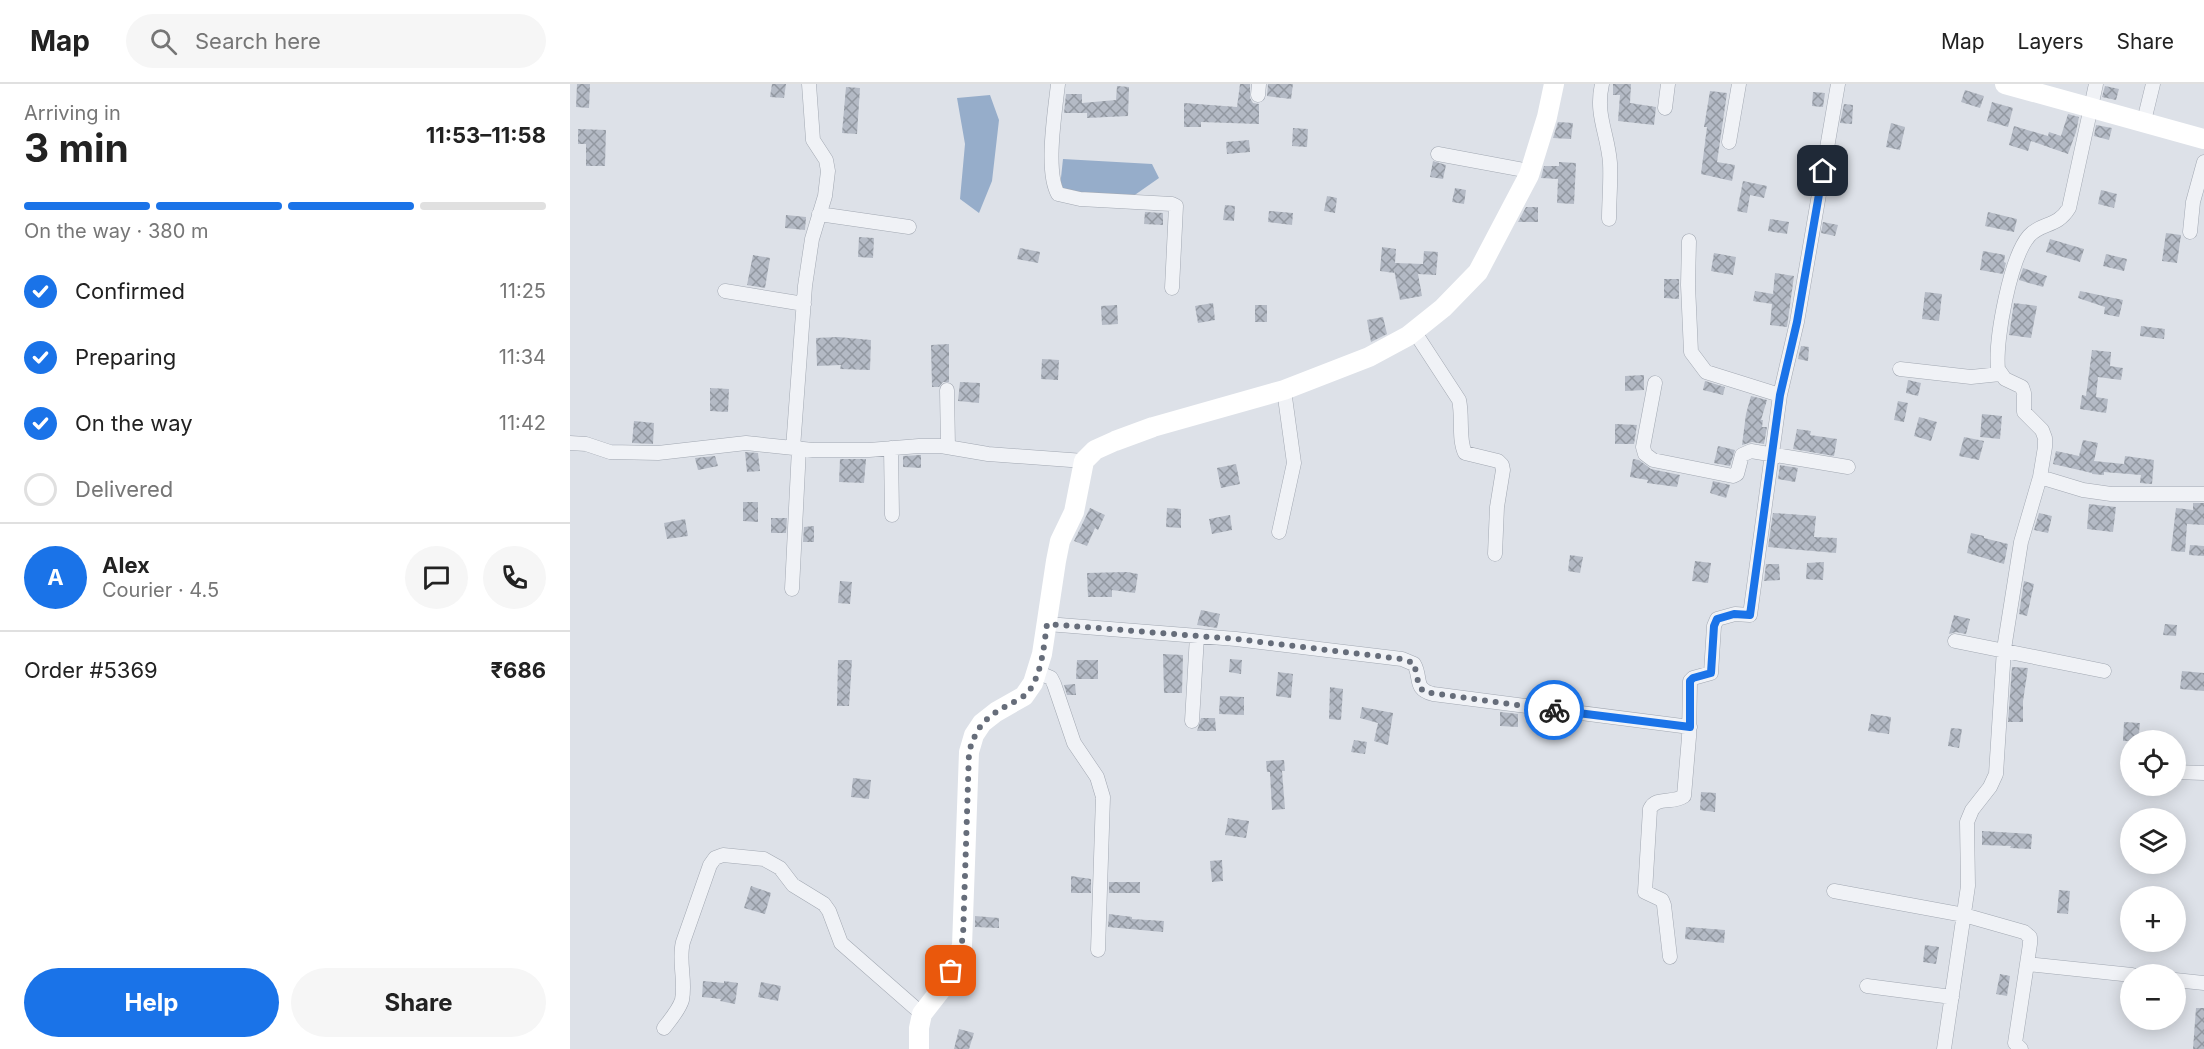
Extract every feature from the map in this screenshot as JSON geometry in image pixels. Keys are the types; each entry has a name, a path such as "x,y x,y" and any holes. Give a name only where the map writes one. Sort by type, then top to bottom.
{"street":[{"path":"792,589 796,448 804,304 812,239 825,196 828,171 826,160 813,140 809,84"},
{"path":"1058,84 1052,169 1053,184 1058,194 1080,200 1172,204 1176,207 1172,288"},
{"path":"919,1049 922,1014 944,987 962,946 969,752 974,735 982,723 1024,696 1033,683 1047,624 1060,542 1074,512 1084,461 1095,450 1115,441 1216,408 1284,390 1369,357 1414,331 1443,308 1478,272 1530,171 1547,117 1554,84"},
{"path":"1602,84 1599,104 1610,163 1609,219"},
{"path":"1665,108 1668,84"},
{"path":"1729,142 1739,84"},
{"path":"1670,957 1664,905 1662,900 1645,892 1650,809 1651,804 1656,802 1680,799 1684,796 1690,727 1690,681 1711,673 1714,626 1717,619 1734,614 1750,615 1780,395 1797,322 1838,84"},
{"path":"2006,84 2144,120 2204,139"},
{"path":"2000,374 1997,362 2000,332 2011,276 2023,245 2030,235 2064,217 2069,208 2096,84"},
{"path":"2144,120 2152,84"},
{"path":"1438,154 1530,171"},
{"path":"2190,232 2193,202 2204,162"},
{"path":"819,214 909,227"},
{"path":"1689,241 1691,352 1706,372 1780,395"},
{"path":"725,291 804,304"},
{"path":"1414,331 1459,400 1462,448 1465,453 1498,461 1502,465 1495,554"},
{"path":"1900,369 1971,377 2000,374 2022,387 2024,412 2042,430 2045,438 2040,477 2021,542 2004,649 1996,774 1990,787 1972,810 1967,822 1968,886 1944,1049"},
{"path":"1655,383 1643,447 1648,458 1733,476 1737,474 1742,455 1746,452 1772,453 1848,467"},
{"path":"947,390 948,447"},
{"path":"1279,532 1294,463 1284,390"},
{"path":"570,443 586,444 610,452 658,453 746,443 796,448 869,450 919,446 948,447 988,454 1084,461"},
{"path":"891,448 892,515"},
{"path":"2040,477 2105,494 2204,494"},
{"path":"1047,624 1197,636 1402,659 1414,663 1419,686 1424,692 1690,727"},
{"path":"1192,721 1197,636"},
{"path":"1955,641 2004,649 2104,671"},
{"path":"1037,672 1052,678 1074,743 1097,777 1103,796 1098,950"},
{"path":"2186,772 2204,773"},
{"path":"664,1028 682,1000 681,950 683,942 710,865 715,858 723,855 764,859 780,868 793,885 824,904 841,943 922,1014"},
{"path":"1834,891 1964,915 2024,932 2030,937 2015,1043 2021,1049"},
{"path":"2026,964 2120,974"},
{"path":"2186,981 2204,983"},
{"path":"1867,986 1952,997"}],"water":[{"path":"990,95 999,120 992,181 979,213 960,199 965,144 957,98"},
{"path":"1063,159 1152,164 1159,178 1129,199 1083,196 1060,187"}],"building":[{"path":"577,84 590,84 589,108 576,107"},
{"path":"772,84 786,84 784,98 770,97"},
{"path":"1240,84 1250,84 1250,98 1253,103 1259,104 1259,124 1201,122 1201,127 1184,127 1184,103 1237,107"},
{"path":"1268,84 1293,84 1291,99 1267,96"},
{"path":"1613,84 1631,84 1630,103 1656,107 1654,125 1618,121 1620,95 1613,95"},
{"path":"1117,86 1129,87 1128,116 1087,118 1087,113 1064,113 1066,94 1082,94 1082,103 1116,100"},
{"path":"2105,86 2119,89 2116,100 2102,97"},
{"path":"846,87 860,88 857,134 842,133"},
{"path":"1965,90 1984,96 1980,108 1961,102"},
{"path":"1710,91 1727,93 1717,162 1735,165 1732,181 1701,174 1707,127 1704,127"},
{"path":"1813,92 1825,93 1823,107 1812,106"},
{"path":"1992,102 2013,108 2008,127 1987,121"},
{"path":"1844,104 1853,105 1852,124 1840,123"},
{"path":"2068,114 2079,117 2068,154 2031,141 2028,151 2009,145 2014,126 2048,136 2049,132 2061,136"},
{"path":"1558,122 1573,123 1571,139 1553,138"},
{"path":"1891,123 1905,127 1900,150 1886,147"},
{"path":"2096,125 2112,128 2109,140 2094,136"},
{"path":"1293,128 1308,129 1307,147 1292,146"},
{"path":"578,129 606,130 605,166 586,166 586,144 578,144"},
{"path":"1249,140 1250,152 1227,154 1226,142"},
{"path":"1433,161 1446,165 1443,179 1430,177"},
{"path":"1559,162 1576,163 1574,204 1557,203 1558,179 1541,178 1544,166 1559,166"},
{"path":"1743,181 1767,186 1764,198 1750,195 1747,213 1737,211"},
{"path":"1455,188 1466,190 1464,204 1452,202"},
{"path":"2101,190 2117,194 2114,208 2098,204"},
{"path":"1327,196 1337,198 1335,213 1324,211"},
{"path":"1225,205 1235,206 1234,221 1223,220"},
{"path":"1526,207 1538,207 1538,222 1518,222"},
{"path":"1269,211 1293,213 1292,225 1268,222"},
{"path":"1145,212 1163,213 1163,225 1144,224"},
{"path":"1988,212 2017,219 2014,232 1985,226"},
{"path":"786,215 806,217 805,230 785,228"},
{"path":"1770,219 1789,222 1787,234 1768,231"},
{"path":"1823,222 1838,225 1835,236 1821,233"},
{"path":"2166,233 2181,235 2177,263 2162,261"},
{"path":"859,237 874,238 873,258 858,257"},
{"path":"2050,239 2084,249 2080,262 2046,252"},
{"path":"1382,247 1396,249 1395,263 1423,264 1424,251 1438,252 1436,275 1418,274 1422,296 1400,300 1394,270 1394,273 1380,271"},
{"path":"1020,248 1040,252 1038,263 1017,259"},
{"path":"1983,251 2005,255 2004,262 2006,263 2003,274 1980,270"},
{"path":"1714,253 1736,257 1733,275 1711,271"},
{"path":"2106,254 2127,259 2124,271 2103,266"},
{"path":"753,255 770,258 765,288 747,285"},
{"path":"2023,268 2047,276 2043,287 2019,280"},
{"path":"1775,273 1794,276 1787,327 1770,325 1772,304 1753,301 1755,291 1773,294"},
{"path":"1664,279 1679,279 1679,299 1664,298"},
{"path":"2080,291 2123,300 2119,317 2104,314 2105,307 2078,298"},
{"path":"1925,292 1942,294 1939,321 1922,319"},
{"path":"1213,303 1215,320 1198,323 1195,306"},
{"path":"2014,303 2037,306 2031,338 2009,335"},
{"path":"1117,305 1118,324 1102,325 1101,306"},
{"path":"1255,305 1267,305 1267,322 1255,322"},
{"path":"1383,317 1387,334 1371,342 1367,320"},
{"path":"2141,326 2165,329 2164,339 2140,336"},
{"path":"816,338 871,340 870,370 840,369 841,365 817,366"},
{"path":"949,344 949,382 943,382 939,387 932,387 931,345"},
{"path":"1801,346 1809,347 1808,361 1798,359"},
{"path":"2092,350 2111,352 2110,366 2123,368 2121,380 2098,377 2096,397 2108,399 2106,413 2080,409 2082,395 2086,396"},
{"path":"1042,359 1059,360 1058,380 1041,379"},
{"path":"1644,375 1644,390 1625,391 1625,376"},
{"path":"1908,380 1921,383 1918,396 1906,393"},
{"path":"1705,381 1725,387 1723,395 1703,390"},
{"path":"960,382 980,383 979,403 958,401"},
{"path":"710,388 729,389 728,412 710,411"},
{"path":"1751,396 1767,400 1761,420 1763,420 1762,427 1767,427 1764,444 1752,442 1742,445 1746,414"},
{"path":"1898,401 1908,403 1904,422 1894,420"},
{"path":"1982,414 2002,416 2000,439 1980,437"},
{"path":"1919,417 1937,422 1931,441 1914,436"},
{"path":"634,421 654,423 653,444 632,443"},
{"path":"1615,424 1637,425 1634,444 1615,444"},
{"path":"1797,429 1811,431 1810,435 1837,439 1834,456 1793,449"},
{"path":"1964,437 1984,441 1979,460 1959,456"},
{"path":"2083,440 2098,443 2094,461 2124,464 2125,456 2154,460 2152,484 2140,483 2141,475 2104,472 2104,475 2092,474 2053,464 2056,451 2079,456"},
{"path":"1718,446 1735,450 1730,466 1714,463"},
{"path":"745,452 758,453 760,471 747,472"},
{"path":"921,455 921,468 903,467 903,456"},
{"path":"715,456 718,466 698,470 695,458"},
{"path":"840,459 866,459 864,483 839,482"},
{"path":"1633,459 1639,460 1651,469 1680,475 1677,487 1647,483 1648,480 1630,477"},
{"path":"1236,464 1240,484 1221,488 1217,468"},
{"path":"1780,465 1798,468 1795,482 1778,479"},
{"path":"1713,481 1730,485 1726,498 1710,493"},
{"path":"743,502 758,502 758,522 743,521"},
{"path":"2193,503 2204,503 2204,525 2187,524 2185,552 2171,551 2176,508 2193,510"},
{"path":"2089,504 2116,507 2113,532 2087,529"},
{"path":"1090,508 1105,515 1098,530 1095,528 1087,546 1074,541"},
{"path":"1167,508 1181,509 1181,528 1166,527"},
{"path":"1773,513 1816,516 1814,537 1837,538 1836,553 1768,547"},
{"path":"2039,513 2052,516 2048,533 2034,530"},
{"path":"1230,515 1232,530 1212,534 1209,519"},
{"path":"771,518 787,518 786,533 771,533"},
{"path":"685,519 688,536 667,539 664,523"},
{"path":"814,526 814,542 803,542 804,527"},
{"path":"1971,533 2008,544 2004,564 1967,553"},
{"path":"2190,545 2204,546 2204,556 2189,555"},
{"path":"1570,555 1583,557 1580,573 1568,571"},
{"path":"1695,561 1711,563 1708,583 1692,581"},
{"path":"1824,562 1823,580 1806,579 1807,563"},
{"path":"1766,564 1779,564 1780,580 1764,581"},
{"path":"1087,573 1138,574 1135,593 1112,590 1112,597 1088,597"},
{"path":"840,581 852,582 850,604 838,603"},
{"path":"2024,581 2034,584 2027,616 2019,614"},
{"path":"1201,610 1220,614 1217,628 1197,625"},
{"path":"1954,615 1970,619 1966,634 1956,632 1949,634"},
{"path":"2165,624 2177,625 2176,636 2163,635"},
{"path":"1163,654 1183,655 1182,693 1164,693"},
{"path":"1230,659 1242,660 1241,674 1229,672"},
{"path":"838,660 852,660 849,706 837,706"},
{"path":"1077,660 1098,660 1098,679 1076,679"},
{"path":"2012,667 2028,668 2023,701 2023,722 2008,722"},
{"path":"2182,671 2204,673 2204,691 2180,689"},
{"path":"1278,672 1293,674 1291,698 1276,696"},
{"path":"1075,684 1076,695 1067,695 1064,685"},
{"path":"1330,687 1343,689 1341,720 1329,719"},
{"path":"1220,696 1244,697 1244,715 1219,714"},
{"path":"1362,707 1393,713 1388,745 1374,741 1378,723 1360,718"},
{"path":"1500,712 1518,714 1518,727 1500,726"},
{"path":"1871,714 1891,717 1889,734 1868,731"},
{"path":"1201,718 1215,718 1216,731 1197,731"},
{"path":"2124,722 2140,723 2139,730 2124,730"},
{"path":"1951,728 1962,729 1959,748 1948,746"},
{"path":"1354,740 1367,742 1365,754 1351,752"},
{"path":"1284,760 1285,771 1282,771 1285,809 1272,810 1270,772 1267,772 1266,761"},
{"path":"853,778 871,780 869,799 851,797"},
{"path":"1701,792 1716,793 1715,812 1700,810"},
{"path":"1228,818 1249,821 1246,838 1225,835"},
{"path":"1982,831 2032,834 2031,849 1982,845"},
{"path":"1222,860 1223,881 1212,882 1210,861"},
{"path":"1071,876 1091,879 1091,893 1071,893"},
{"path":"1109,882 1140,882 1140,893 1109,893"},
{"path":"751,886 771,893 765,914 744,908"},
{"path":"2059,890 2070,891 2068,914 2057,913"},
{"path":"1109,914 1132,917 1132,919 1164,921 1163,932 1108,927"},
{"path":"975,916 999,918 999,928 975,927"},
{"path":"1686,927 1725,930 1724,943 1685,939"},
{"path":"1925,945 1939,947 1936,964 1923,962"},
{"path":"2000,974 2010,976 2007,996 1996,994"},
{"path":"703,981 738,983 735,1004 720,1001 721,999 702,997"},
{"path":"761,982 781,986 778,1001 758,997"},
{"path":"2196,1008 2204,1008 2204,1049 2193,1049"},
{"path":"959,1029 974,1033 969,1049 954,1049"}],"way so far":[{"path":"951,971 962,946 963,937 969,752 974,735 982,723 1024,696 1029,690 1042,654 1047,624 1236,639 1409,660 1417,668 1419,686 1424,692 1554,710"}],"route":[{"path":"1554,710 1690,727 1690,681 1711,673 1714,626 1717,619 1734,614 1750,615 1780,395 1797,322 1823,171"}]}
